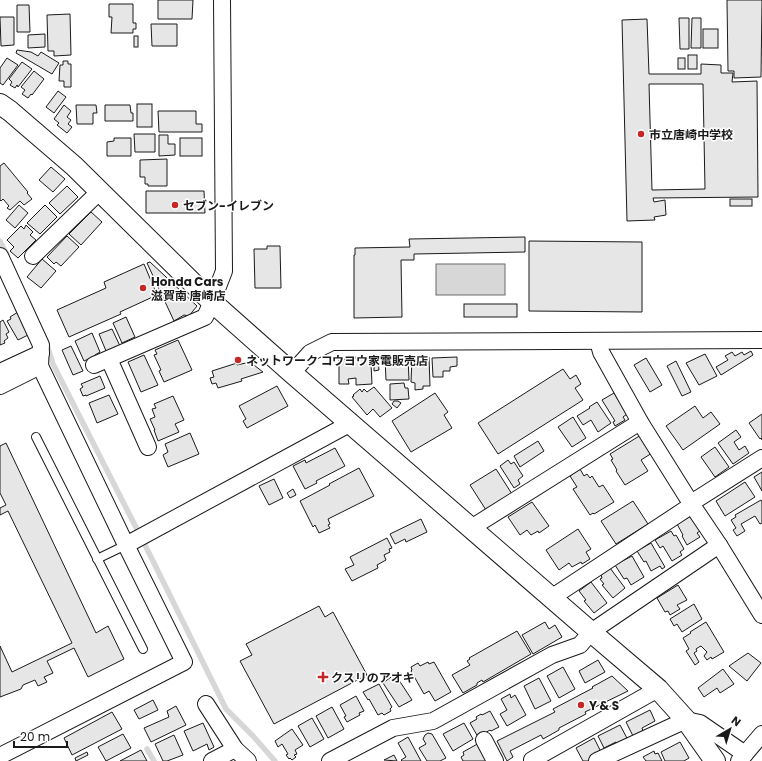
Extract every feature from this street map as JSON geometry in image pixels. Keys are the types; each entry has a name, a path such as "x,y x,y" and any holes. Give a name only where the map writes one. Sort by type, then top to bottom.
{"street":[{"path":"148,447 102,362 205,317 224,271 222,0"},
{"path":"0,104 74,166 212,302 551,598 658,689 686,720 715,761"},
{"path":"33,256 100,191"},
{"path":"0,256 41,345 41,359 184,662 0,756"},
{"path":"292,373 310,353 332,342 762,340"},
{"path":"598,341 601,352 640,422 719,544 762,615"},
{"path":"0,372 41,359"},
{"path":"0,386 41,359"},
{"path":"471,528 640,422"},
{"path":"128,544 351,423"},
{"path":"551,598 762,458"},
{"path":"330,761 393,728 433,721 552,655 580,645 591,632 719,544"},
{"path":"532,761 658,689"},
{"path":"206,704 235,749 248,761"},
{"path":"597,761 686,720 700,723 742,758 762,734"},
{"path":"484,740 494,761"},
{"path":"212,761 235,749"}],"lane":[{"path":"36,436 143,650"},
{"path":"97,559 128,544"}],"shaded area":[{"path":"436,264 505,264 505,295 436,295"}],"building":[{"path":"158,0 193,0 192,19 158,19"},
{"path":"727,0 762,0 761,77 734,78 734,71 728,71"},
{"path":"109,4 133,4 133,23 136,23 136,29 133,29 133,33 111,33 112,17 109,17"},
{"path":"17,5 29,5 30,32 17,32"},
{"path":"70,14 71,55 54,56 54,51 48,51 47,15"},
{"path":"0,17 14,17 14,45 1,46"},
{"path":"679,18 689,18 689,49 680,49"},
{"path":"692,18 701,18 701,48 691,48"},
{"path":"647,19 649,74 701,74 701,64 721,65 721,73 733,73 732,82 757,81 758,197 653,198 654,202 665,200 666,215 654,217 655,220 627,221 622,20","holes":["649,84 703,84 705,189 652,190"]},
{"path":"151,24 177,24 177,46 152,46"},
{"path":"703,29 718,29 718,48 703,48"},
{"path":"45,34 45,47 28,48 28,35"},
{"path":"134,36 138,36 138,47 134,47"},
{"path":"17,50 31,52 38,56 41,52 59,63 52,74 16,53"},
{"path":"688,55 697,55 697,69 688,69"},
{"path":"7,58 18,65 3,85 0,83 0,68"},
{"path":"678,58 685,58 685,69 678,69"},
{"path":"63,61 68,61 68,64 71,64 71,87 64,87 64,81 59,81 60,65 63,65"},
{"path":"22,62 32,69 18,87 17,85 15,88 10,85 12,82 9,79"},
{"path":"34,71 44,79 28,98 22,94 25,90 21,87"},
{"path":"58,91 66,97 54,113 46,107"},
{"path":"137,104 152,104 152,127 137,127"},
{"path":"64,105 71,111 67,117 71,120 68,124 72,127 67,133 57,125 59,123 54,119"},
{"path":"76,105 96,105 97,113 93,113 93,124 77,124"},
{"path":"105,105 130,105 131,113 133,113 133,121 105,121"},
{"path":"158,111 196,111 196,124 202,124 202,132 159,132"},
{"path":"134,134 155,134 155,152 135,152"},
{"path":"159,135 168,135 168,144 175,144 175,155 159,156"},
{"path":"114,138 131,138 131,156 107,156 107,142 114,141"},
{"path":"180,138 202,138 202,156 180,156"},
{"path":"167,159 167,186 148,186 148,184 145,184 145,177 140,177 140,160"},
{"path":"4,163 32,199 24,205 20,201 10,210 7,208 9,206 3,199 1,201 0,200 0,166"},
{"path":"51,167 65,179 53,192 39,180"},
{"path":"67,186 78,197 60,214 49,203"},
{"path":"146,191 204,191 205,213 146,213"},
{"path":"730,199 752,199 752,206 730,206"},
{"path":"19,205 28,213 15,228 6,220"},
{"path":"45,205 57,217 40,234 27,223"},
{"path":"91,212 102,222 81,245 69,234"},
{"path":"26,225 33,232 30,235 36,240 18,258 10,251 14,247 7,240 21,226 24,229"},
{"path":"67,236 79,247 61,266 56,262 54,264 47,257"},
{"path":"525,237 525,252 414,254 414,260 401,260 402,317 354,318 355,248 410,247 409,239"},
{"path":"529,241 642,242 642,312 529,311"},
{"path":"267,246 280,246 281,288 255,288 254,249 267,249"},
{"path":"42,259 56,271 41,288 27,277"},
{"path":"150,262 197,306 189,316 184,315 174,321 147,263"},
{"path":"144,264 157,295 120,312 121,314 69,337 57,310 106,288 104,282"},
{"path":"464,304 517,304 517,317 464,317"},
{"path":"18,312 30,334 18,340 7,321"},
{"path":"126,317 135,337 122,343 113,323"},
{"path":"3,320 9,332 6,334 8,338 4,341 5,343 0,345 0,322"},
{"path":"112,329 120,346 106,351 99,334"},
{"path":"92,333 100,352 84,361 75,341"},
{"path":"178,340 192,370 164,382 159,371 161,370 154,355 157,354 155,350"},
{"path":"71,346 83,371 73,375 62,350"},
{"path":"751,351 753,355 721,375 716,367 728,360 725,356 732,352 735,356 742,352 744,355"},
{"path":"705,354 717,376 699,385 686,363"},
{"path":"144,355 158,385 141,392 128,362"},
{"path":"355,357 368,357 369,363 371,363 372,384 356,385 356,378 348,379 349,384 339,384 339,360 355,359"},
{"path":"408,357 409,380 386,380 385,358"},
{"path":"429,357 430,386 423,386 423,389 415,390 415,383 411,382 412,358"},
{"path":"457,357 457,366 450,367 450,371 443,371 443,377 433,377 432,358"},
{"path":"646,358 662,385 650,392 634,365"},
{"path":"374,360 378,360 379,370 374,371"},
{"path":"676,361 691,392 682,396 667,366"},
{"path":"250,362 263,372 241,379 242,381 218,388 216,383 212,384 210,378 214,377 212,371 237,363 237,365"},
{"path":"563,369 570,379 576,375 581,384 575,388 583,400 498,454 478,423"},
{"path":"100,376 105,388 83,396 80,389 83,387 81,384"},
{"path":"404,383 405,388 408,388 409,399 390,400 390,384"},
{"path":"277,386 288,406 247,428 243,421 246,419 239,406"},
{"path":"374,387 392,408 380,417 373,409 367,415 352,397 360,389 362,392 364,389 367,392"},
{"path":"435,393 448,412 444,415 452,428 411,452 392,421"},
{"path":"614,393 627,414 623,417 625,420 615,426 613,422 615,421 602,400"},
{"path":"109,395 118,414 97,423 89,403"},
{"path":"173,396 184,420 175,424 179,432 158,441 150,419 155,417 152,409 156,408 154,404"},
{"path":"394,401 401,403 397,408 392,404"},
{"path":"597,402 611,423 598,432 591,420 583,425 577,416"},
{"path":"695,406 703,418 711,412 720,424 683,450 666,426"},
{"path":"762,414 762,440 749,423"},
{"path":"573,417 586,438 572,447 558,427"},
{"path":"736,430 741,437 734,442 739,450 745,446 749,453 733,464 718,443"},
{"path":"190,433 199,454 168,467 163,455 168,452 165,444"},
{"path":"641,435 652,453 641,460 648,471 625,485 616,471 617,470 611,460 613,459 610,454"},
{"path":"538,441 544,451 520,467 514,456"},
{"path":"6,443 96,633 108,626 124,659 88,677 74,648 47,661 53,673 44,677 47,682 38,686 35,680 23,685 21,689 0,697 0,646 12,672 72,643 8,511 0,515 0,508 6,505 0,493 0,446"},
{"path":"715,447 729,467 715,477 701,457"},
{"path":"335,448 345,466 316,481 317,483 305,489 293,466 305,460 306,463"},
{"path":"508,460 511,464 514,462 523,476 518,480 520,484 514,488 500,466"},
{"path":"359,468 374,496 328,519 330,524 328,525 330,528 319,533 315,525 313,527 300,501"},
{"path":"496,469 512,494 486,510 470,485"},
{"path":"580,469 584,476 587,474 590,478 592,476 599,487 603,485 614,502 590,515 573,489 577,487 570,476"},
{"path":"762,472 762,491 754,477"},
{"path":"274,479 283,498 269,505 259,486"},
{"path":"745,482 755,497 725,516 716,501"},
{"path":"293,489 296,495 290,498 287,493"},
{"path":"761,500 762,523 760,524 755,516 741,524 745,531 737,536 733,530 736,528 731,520 736,517 735,515"},
{"path":"633,501 648,524 616,544 601,521"},
{"path":"532,502 549,526 539,533 538,531 531,535 527,530 520,535 508,517"},
{"path":"691,516 700,531 697,533 700,537 687,545 677,524"},
{"path":"421,519 427,532 406,542 405,539 395,544 390,534"},
{"path":"578,529 591,549 586,552 590,559 582,564 581,562 572,567 569,563 559,570 546,550"},
{"path":"671,531 674,536 676,535 684,549 680,552 682,555 672,561 663,546 660,548 655,540"},
{"path":"387,538 392,548 389,549 390,552 384,555 386,560 377,565 378,568 352,581 345,569 354,565 350,557"},
{"path":"651,543 665,567 662,569 660,566 651,571 646,561 644,562 637,551"},
{"path":"632,556 644,577 631,585 627,578 624,579 615,565"},
{"path":"610,568 625,588 613,598 602,585 604,584 600,579 602,578 601,575"},
{"path":"591,582 607,603 594,613 584,601 586,600 579,591"},
{"path":"678,585 687,600 677,605 680,609 670,615 668,611 665,612 657,598"},
{"path":"694,604 702,619 682,632 677,624 674,626 670,619"},
{"path":"319,606 325,617 333,612 367,675 274,724 240,661 252,655 246,644"},
{"path":"545,622 549,629 555,625 562,637 533,654 522,635"},
{"path":"706,622 724,652 712,659 711,657 707,660 704,656 707,652 701,646 696,649 697,651 694,653 699,662 695,665 686,651 689,649 683,638"},
{"path":"517,631 531,654 483,682 482,680 477,683 477,685 463,693 452,675 470,665 467,661 470,659 469,658"},
{"path":"748,653 761,663 747,681 729,666"},
{"path":"598,660 605,672 585,683 579,671"},
{"path":"428,662 429,664 434,662 451,692 435,701 429,691 424,694 411,671 411,667 418,663 420,666"},
{"path":"563,667 575,689 559,698 547,676"},
{"path":"723,669 734,684 720,693 717,688 704,697 698,688"},
{"path":"395,674 412,700 399,707 383,683"},
{"path":"612,676 628,691 585,712 586,714 559,728 559,730 543,739 541,735 510,751 513,757 507,761 497,741 555,712 553,709"},
{"path":"539,678 551,701 535,709 524,686"},
{"path":"379,684 392,707 390,709 391,711 384,715 382,713 378,715 369,699 368,700 363,692"},
{"path":"510,694 511,698 515,695 526,715 507,726 500,714 507,710 501,699"},
{"path":"356,696 364,711 347,722 344,717 346,716 340,705"},
{"path":"153,700 158,710 139,719 134,710"},
{"path":"176,706 186,725 151,742 144,728 169,717 167,711"},
{"path":"332,707 344,729 328,738 316,716"},
{"path":"650,710 655,721 642,728 643,731 633,736 626,722"},
{"path":"490,711 499,727 478,737 470,723 477,719 476,717 481,714 482,715"},
{"path":"112,712 122,729 72,755 64,738"},
{"path":"312,718 324,739 310,747 298,726"},
{"path":"203,723 214,747 209,750 207,744 193,751 184,731"},
{"path":"464,723 473,739 453,751 443,734"},
{"path":"620,725 628,740 618,745 616,742 604,748 598,736"},
{"path":"292,729 303,745 295,750 297,754 294,755 296,757 292,760 286,755 288,754 282,744 278,747 275,741"},
{"path":"428,733 432,734 446,758 440,761 427,761 419,748 426,744 423,739"},
{"path":"123,734 131,748 106,761 98,747"},
{"path":"174,735 183,755 163,761 155,744"},
{"path":"408,737 421,761 401,760 406,757 398,743"},
{"path":"594,738 603,756 594,761 583,761 576,748"},
{"path":"481,742 491,761 463,761 461,757 464,755 463,752"},
{"path":"680,742 689,758 684,761 665,761 661,752"},
{"path":"141,750 147,761 120,761"},
{"path":"654,751 655,754 658,753 662,761 646,761 643,757"},
{"path":"87,752 88,755 76,761 75,758"},
{"path":"394,755 397,761 384,760"}],"waterway":[{"path":"0,241 7,255"},
{"path":"47,345 53,364 226,709 275,761"},
{"path":"147,749 154,761"}],"place":[{"name":"市立唐崎中学校","path":"641,134"},
{"name":"セブン-イレブン","path":"175,205"},
{"name":"Honda Cars 滋賀南 唐崎店","path":"143,288"},
{"name":"ネットワーク コウヨウ家電販売店","path":"238,360"},
{"name":"クスリのアオキ","path":"323,677"},
{"name":"Y & S","path":"581,705"}]}
